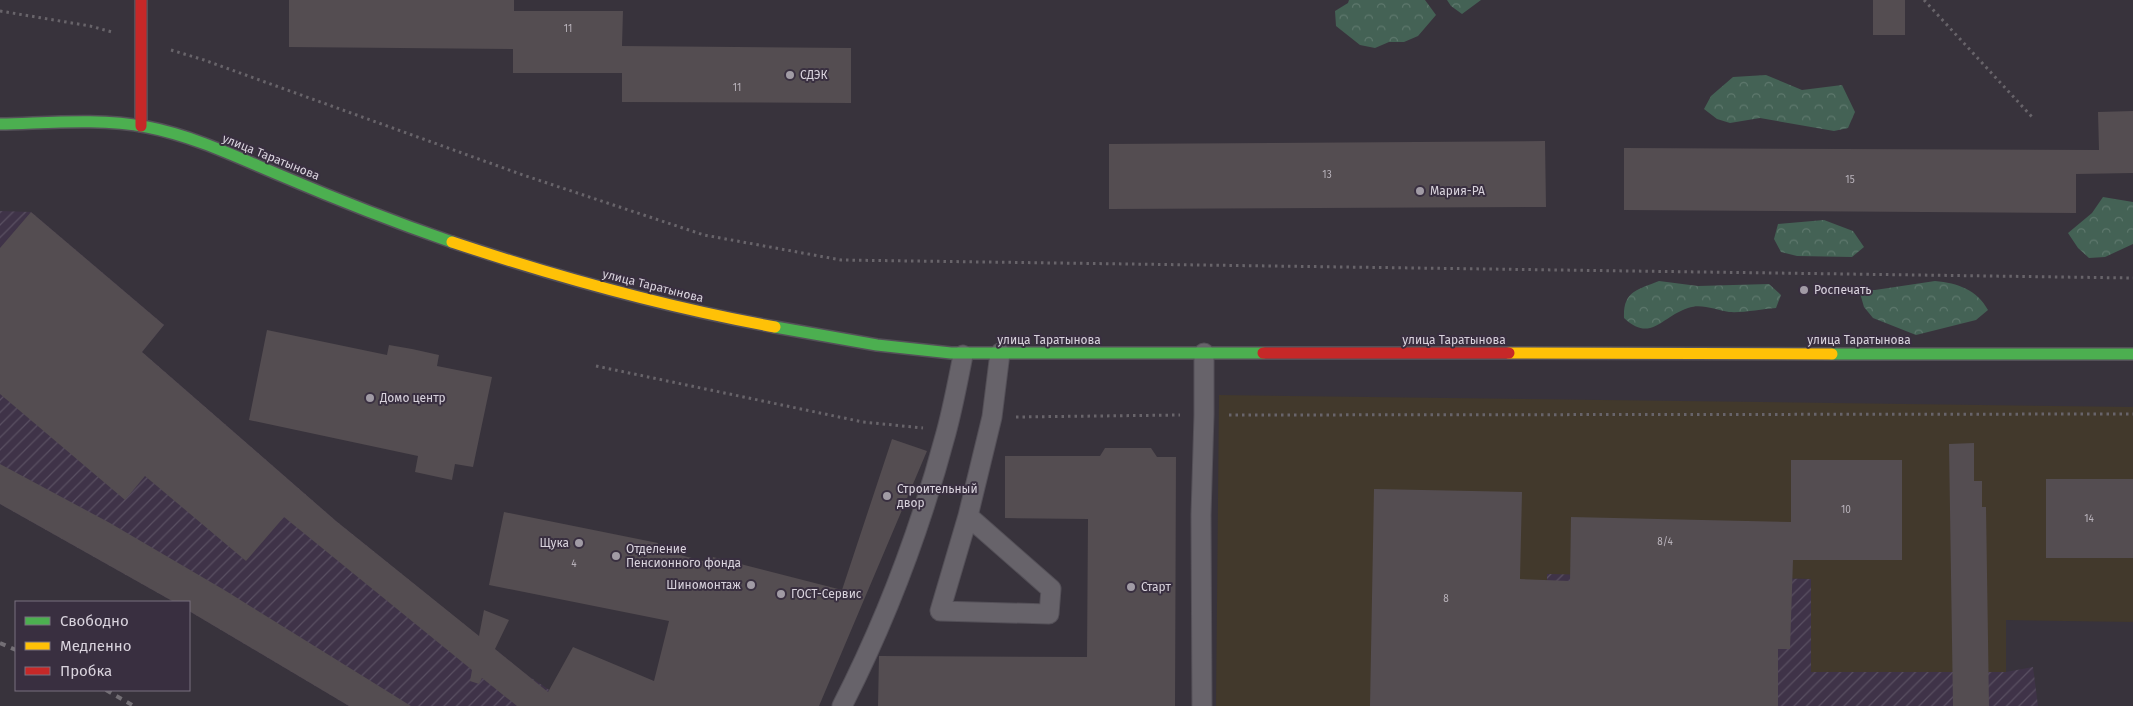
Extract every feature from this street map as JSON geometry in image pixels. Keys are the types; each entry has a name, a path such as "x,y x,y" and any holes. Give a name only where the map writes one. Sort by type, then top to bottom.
{"street":[{"path":"141,0 141,126"},
{"name":"улица Таратынова","path":"0,124 98,123 141,126 194,141 372,213 450,241 613,292 747,323 864,344 963,355 1000,353 2133,354"}],"lane":[{"path":"968,516 1051,589 1049,614 940,611 968,516 992,417 1000,353"},
{"path":"1202,706 1200,516 1204,415 1204,353"},
{"path":"842,706 880,623 912,542 947,430 963,355"}],"path":[{"path":"1924,0 2032,118"},
{"path":"0,11 90,26 204,60 523,175 704,235 841,260 2133,278"},
{"path":"596,366 863,422 947,430"},
{"path":"992,417 2133,414"}],"shaded area":[{"path":"0,211 31,212 164,325 142,352 336,521 527,675 573,706 349,706 190,612 190,601 172,601 0,504"},
{"path":"1219,395 2133,407 2133,622 2006,620 2006,672 1810,672 1811,579 1547,575 1546,706 1216,706"},
{"path":"1547,574 1811,579 1811,672 2006,672 2033,667 2038,706 1546,706"}],"green space":[{"path":"1349,0 1425,0 1436,15 1418,36 1404,42 1389,42 1375,48 1360,45 1336,26 1335,11 1348,3"},
{"path":"1447,0 1481,0 1462,14 1451,6"},
{"path":"1766,75 1802,90 1842,85 1855,112 1848,128 1834,131 1760,118 1730,123 1717,119 1704,109 1711,96 1733,77"},
{"path":"2103,197 2133,202 2133,244 2105,257 2089,258 2078,248 2068,233 2092,213"},
{"path":"1824,220 1853,231 1864,247 1852,257 1797,256 1781,252 1774,239 1778,224"},
{"path":"1659,281 1698,286 1769,284 1781,295 1776,308 1729,312 1693,307 1679,312 1656,326 1642,328 1633,325 1624,318 1626,302 1633,293"},
{"path":"1935,281 1966,289 1978,297 1988,310 1976,320 1916,335 1873,318 1864,307 1859,290 1875,290"}],"building":[{"path":"289,0 514,0 514,11 623,11 622,46 851,48 851,103 622,102 622,73 513,73 513,49 289,47"},
{"path":"1873,0 1905,0 1905,35 1873,35"},
{"path":"2133,111 2133,173 2076,174 2076,213 1624,210 1624,148 2099,150 2098,112"},
{"path":"1545,141 1546,207 1109,209 1109,144"},
{"path":"31,212 164,325 142,352 336,521 479,636 484,610 509,620 495,649 548,692 573,647 654,681 669,621 489,585 504,512 658,543 657,549 711,563 713,557 842,590 892,439 927,451 819,706 517,706 482,678 479,684 470,681 472,670 284,517 246,561 145,476 125,500 0,394 0,248"},
{"name":"Домо центр","path":"267,330 387,355 389,345 412,349 439,355 437,366 492,377 473,467 455,464 452,480 415,472 418,456 249,420"},
{"path":"1974,443 1974,481 1982,481 1982,507 1986,507 1989,706 1953,706 1949,444"},
{"name":"Старт","path":"1105,448 1151,448 1157,457 1176,457 1175,706 878,706 879,656 1087,657 1088,519 1005,518 1005,456 1100,456"},
{"path":"1791,460 1902,460 1902,560 1793,560 1790,649 1778,649 1778,706 1370,706 1374,489 1522,492 1520,579 1570,581 1571,517 1791,522"},
{"path":"0,464 110,523 226,591 411,706 349,706 190,612 190,601 172,601 0,504"},
{"path":"2046,479 2133,479 2133,558 2046,558"}],"railway":[{"path":"0,643 15,650"},
{"path":"108,691 134,706"}],"traffic: fast":[{"path":"0,124 111,123 129,124 165,131 216,148 345,202 452,242"},
{"path":"775,327 877,345 951,353 1263,353"},
{"path":"1832,354 2133,354"}],"traffic: slow":[{"path":"452,242 531,267 652,301 775,327"},
{"path":"1509,353 1832,354"}],"traffic: jam":[{"path":"141,0 141,126"},
{"path":"1263,353 1509,353"}],"place":[{"name":"СДЭК","path":"790,75"},
{"name":"Мария-РА","path":"1420,191"},
{"name":"Роспечать","path":"1804,290"},
{"name":"Домо центр","path":"370,398"},
{"name":"Строительный двор","path":"887,496"},
{"name":"Щука","path":"579,543"},
{"name":"Отделение Пенсионного фонда","path":"616,556"},
{"name":"Шиномонтаж","path":"751,585"},
{"name":"Старт","path":"1131,587"},
{"name":"ГОСТ-Сервис","path":"781,594"}]}
